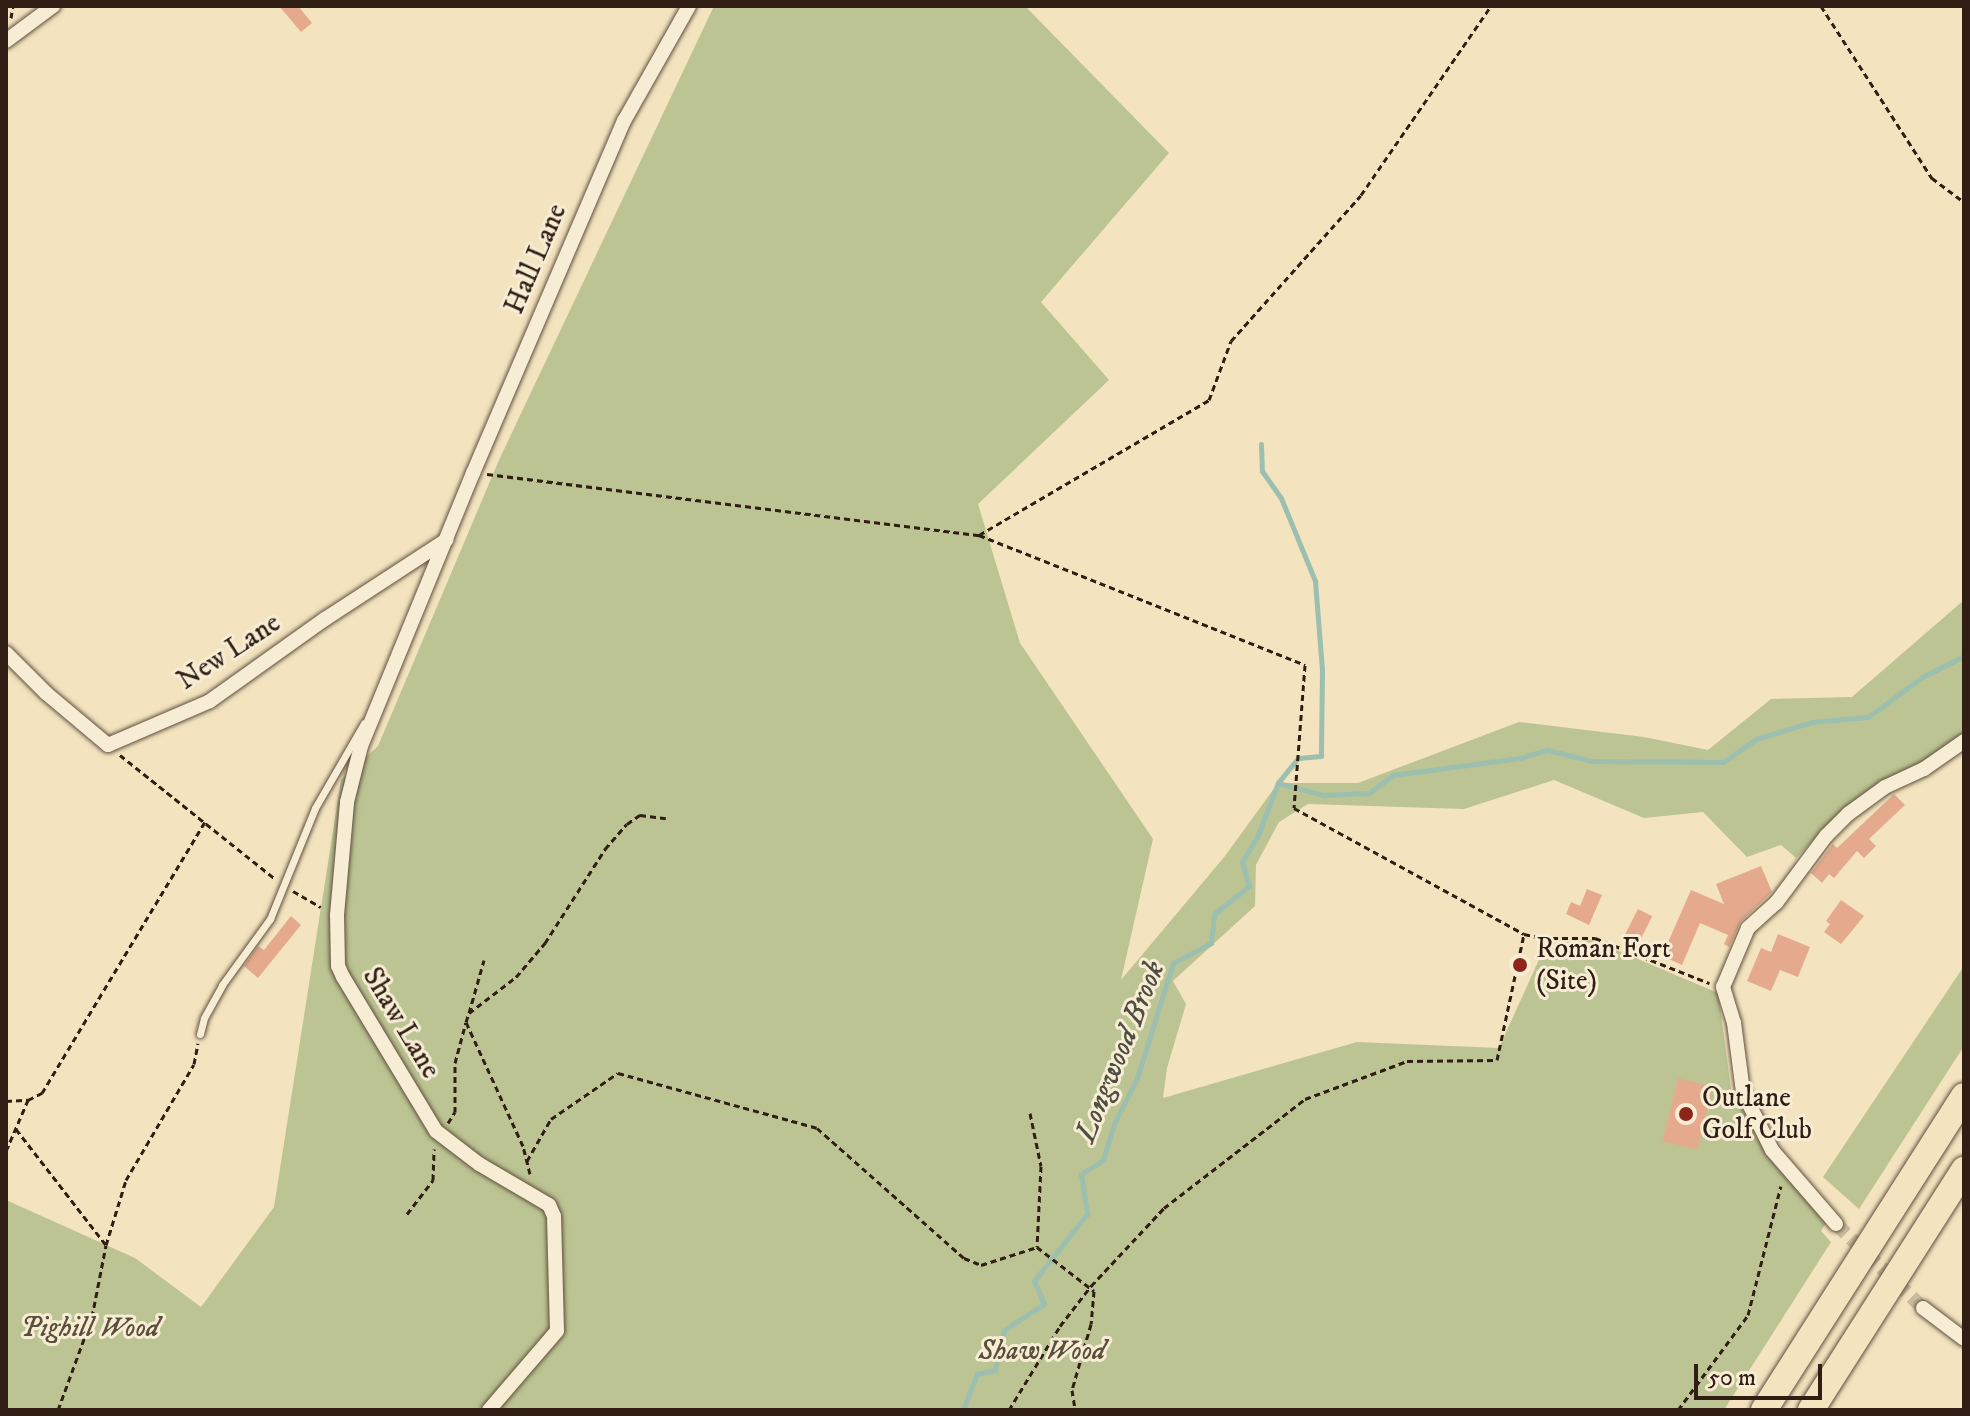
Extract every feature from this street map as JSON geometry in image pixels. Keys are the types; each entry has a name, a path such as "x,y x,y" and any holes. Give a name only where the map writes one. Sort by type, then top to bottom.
{"highway":[{"path":"1764,1410 1964,1096"},
{"path":"1811,1410 1964,1170"}],"street":[{"path":"6,41 53,6"},
{"name":"Hall Lane","path":"446,540 624,121 689,6"},
{"name":"Shaw Lane","path":"446,540 361,746 347,802 337,915 338,966 436,1131 479,1164 549,1205 554,1216 557,1331 489,1410"},
{"name":"New Lane","path":"108,745 210,701 325,619 446,540"},
{"path":"6,653 46,693 108,745"},
{"path":"1836,1224 1772,1150 1743,1092 1734,1023 1723,987 1748,928 1776,903 1826,836 1848,814 1885,787 1924,769 1964,741"},
{"path":"1923,1308 1964,1339"}],"lane":[{"path":"200,1034 222,985 270,919 315,808 378,701"}],"path":[{"path":"979,535 1209,400 1231,341 1361,195 1491,6"},
{"path":"1821,6 1932,178 1964,202"},
{"path":"473,473 979,535 1305,665 1294,808 1524,934 1542,938 1595,938 1723,987"},
{"path":"108,745 284,886 337,915"},
{"path":"469,1013 516,977 545,943 605,849 627,824 640,815 666,818"},
{"path":"6,1101 28,1100 42,1093 205,822"},
{"path":"1009,1410 1060,1326 1091,1286 1164,1208 1305,1099 1407,1061 1497,1060 1524,934"},
{"path":"484,960 466,1022 527,1161 528,1194"},
{"path":"58,1410 92,1317 106,1245 126,1180 194,1064 200,1034"},
{"path":"527,1161 551,1119 618,1073 817,1128 964,1258 981,1265 1037,1247"},
{"path":"6,1151 28,1100"},
{"path":"1030,1113 1041,1166 1037,1247"},
{"path":"16,1129 106,1245"},
{"path":"1678,1410 1748,1315 1786,1166"},
{"path":"1037,1247 1091,1286"},
{"path":"1075,1410 1072,1390 1091,1324 1091,1286"}],"green space":[{"name":"Outlane Golf Club","path":"714,6 1025,6 1169,153 1041,302 1109,380 978,504 1020,643 1153,839 1121,980 1225,856 1278,783 1358,783 1519,722 1644,737 1708,750 1771,699 1852,697 1964,600 1964,736 1902,779 1894,777 1845,807 1796,858 1781,845 1747,857 1703,812 1644,818 1554,780 1464,809 1308,804 1279,822 1256,865 1255,906 1173,981 1186,1004 1167,1068 1163,1098 1357,1042 1499,1048 1546,944 1593,940 1718,993 1732,1096 1828,1220 1821,1231 1831,1242 1724,1410 6,1410 6,1200 135,1258 201,1307 274,1207 341,780 378,746 499,460"},
{"path":"1964,966 1964,1046 1859,1209 1823,1177"}],"building":[{"path":"279,6 298,6 312,23 301,32"},
{"path":"1894,794 1905,805 1869,839 1876,846 1864,858 1857,851 1834,878 1829,874 1822,883 1811,873 1833,844 1837,848"},
{"path":"1761,866 1772,892 1741,921 1729,947 1724,944 1728,935 1700,923 1682,965 1662,956 1691,890 1724,904 1716,884"},
{"path":"1587,889 1602,895 1589,925 1566,914 1571,902 1580,906"},
{"path":"1841,900 1864,916 1841,944 1824,932 1830,924 1826,921"},
{"path":"1638,909 1652,916 1638,945 1623,938"},
{"path":"291,916 301,925 258,978 244,966 258,946 264,950"},
{"path":"1778,934 1810,947 1798,977 1780,970 1771,991 1747,981 1761,948 1771,952"},
{"name":"Outlane Golf Club","path":"1678,1078 1713,1087 1697,1150 1662,1141"}],"waterway":[{"path":"1261,444 1262,471 1281,498 1315,581 1322,669 1321,756 1298,758 1278,783"},
{"name":"Longwood Brook","path":"963,1410 977,1374 995,1370 1004,1330 1044,1304 1034,1281 1087,1214 1081,1174 1103,1160 1114,1124 1137,1078 1173,963 1211,943 1214,914 1249,886 1242,862 1258,835 1278,783 1323,795 1369,793 1393,775 1520,758 1547,750 1592,761 1723,762 1756,739 1812,722 1868,717 1922,677 1964,656"}],"tunnel":[{"path":"1836,1224 1923,1308"}],"place":[{"name":"Roman Fort (Site)","path":"1520,965"},
{"name":"Outlane Golf Club","path":"1686,1114"}],"park label":[{"name":"Pighill Wood","path":"90,1328"},
{"name":"Shaw Wood","path":"1042,1351"}]}
